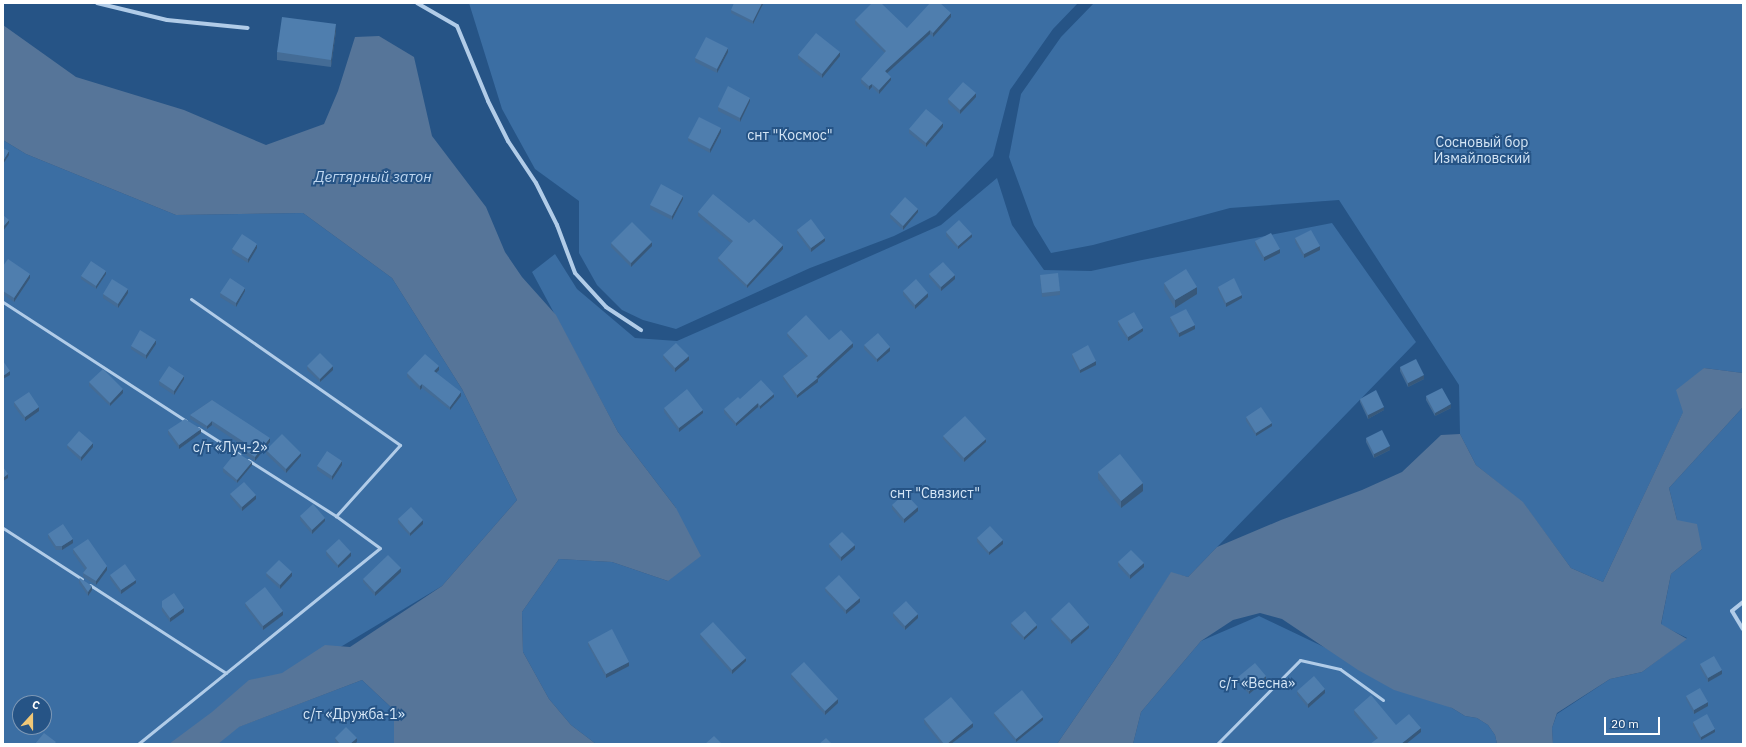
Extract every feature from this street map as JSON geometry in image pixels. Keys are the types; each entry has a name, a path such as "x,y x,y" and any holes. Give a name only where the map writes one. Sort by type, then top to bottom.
{"street":[{"path":"97,3 167,20 248,28"},
{"path":"417,3 457,26 488,101 508,141 536,183 557,225 575,274 606,307 641,330"},
{"path":"1743,602 1732,611 1743,629"}],"lane":[{"path":"191,299 400,445 336,516"},
{"path":"3,302 187,421"},
{"path":"138,744 380,548 336,516 194,426"},
{"path":"3,528 226,673"},
{"path":"1217,744 1300,660 1340,670 1383,700"}],"green space":[{"name":"снт \"Космос\"","path":"469,3 1078,3 1053,29 1010,90 993,156 936,215 894,236 810,268 676,329 643,320 622,310 597,285 579,253 579,201 535,169 502,109"},
{"name":"Сосновый бор Измайловский","path":"1094,3 1743,3 1743,373 1704,368 1603,582 1571,568 1523,503 1476,465 1460,434 1459,385 1339,200 1230,208 1093,245 1051,253 1034,225 1009,157 1021,94 1061,37"},
{"name":"с/т «Луч-2»","path":"3,140 26,154 176,215 303,213 392,278 462,389 517,500 442,586 179,744 3,744"},
{"name":"снт \"Связист\"","path":"997,178 1012,225 1044,270 1091,271 1332,223 1416,342 1188,577 1171,573 1116,658 1057,744 596,744 571,725 549,699 523,652 522,612 559,559 612,562 668,581 676,508 618,432 532,272 555,254 577,289 635,338 677,341 941,225"},
{"path":"1743,407 1743,744 1553,744 1552,728 1557,714 1610,679 1642,672 1687,638 1661,625 1671,574 1702,549 1677,520 1669,488"},
{"name":"с/т «Весна»","path":"1259,616 1452,708 1465,716 1477,718 1488,725 1495,735 1497,744 1133,744 1141,712 1201,641"},
{"name":"с/т «Дружба-1»","path":"362,680 394,710 394,744 216,744 238,727"}],"water":[{"name":"Дегтярный затон","path":"3,25 76,77 184,110 266,145 324,124 338,91 355,37 379,36 414,57 432,136 486,207 505,252 522,277 556,315 618,432 676,508 701,556 668,581 612,562 559,559 522,612 523,652 549,699 571,725 596,744 394,744 394,710 362,680 239,727 218,744 169,744 212,712 249,680 282,673 325,645 350,647 442,586 517,500 462,389 392,278 303,213 176,215 26,154 3,140"},
{"path":"1704,368 1743,373 1743,407 1669,488 1677,520 1697,524 1702,549 1671,574 1661,624 1687,639 1642,672 1610,679 1557,713 1552,728 1553,744 1497,744 1495,735 1488,725 1477,718 1465,716 1452,708 1394,690 1358,670 1282,619 1260,613 1233,620 1201,641 1141,712 1133,744 1057,744 1116,658 1171,572 1188,577 1217,547 1281,520 1362,490 1402,472 1441,435 1460,434 1476,465 1523,502 1571,568 1603,582 1683,412 1676,390"}],"building":[{"path":"734,3 762,3 753,21 731,10"},
{"path":"872,3 881,3 907,28 930,3 940,3 951,13 933,33 930,30 885,71 891,77 879,90 872,84 869,86 861,79 886,51 855,20"},
{"path":"282,17 336,24 331,60 277,52"},
{"path":"816,33 840,52 822,74 798,55"},
{"path":"706,37 728,48 717,69 695,58"},
{"path":"963,82 976,93 960,110 948,99"},
{"path":"728,86 750,98 740,118 718,107"},
{"path":"926,109 943,123 926,143 909,129"},
{"path":"699,117 721,128 710,149 688,138"},
{"path":"3,148 9,151 3,161"},
{"path":"661,184 683,196 672,216 650,205"},
{"path":"713,194 749,223 754,219 783,245 747,285 718,258 733,241 698,212"},
{"path":"905,197 918,209 903,226 890,214"},
{"path":"3,215 9,220 3,227"},
{"path":"811,219 825,238 811,248 797,230"},
{"path":"959,220 972,234 958,246 946,232"},
{"path":"632,222 652,242 631,263 611,243"},
{"path":"1311,230 1320,246 1304,254 1295,238"},
{"path":"1271,233 1280,249 1264,257 1255,241"},
{"path":"242,234 257,244 248,259 232,249"},
{"path":"8,259 30,274 14,298 3,291 3,266"},
{"path":"91,261 106,271 96,286 81,276"},
{"path":"943,262 955,275 941,287 929,274"},
{"path":"1186,269 1197,287 1175,300 1164,283"},
{"path":"1058,273 1060,291 1042,293 1040,275"},
{"path":"230,278 245,288 236,303 220,293"},
{"path":"1234,278 1242,295 1226,303 1218,287"},
{"path":"112,279 128,289 118,304 103,294"},
{"path":"916,279 928,293 915,305 903,291"},
{"path":"1186,309 1195,325 1179,333 1170,317"},
{"path":"1134,312 1143,328 1128,337 1118,321"},
{"path":"806,315 829,340 841,330 853,343 816,377 818,378 797,395 783,376 808,356 787,333"},
{"path":"140,330 156,340 146,355 131,346"},
{"path":"878,333 890,347 877,359 864,345"},
{"path":"676,343 689,356 675,368 663,355"},
{"path":"1088,345 1096,361 1080,370 1072,354"},
{"path":"320,353 333,366 320,379 307,366"},
{"path":"425,354 439,366 434,371 461,392 450,407 422,384 420,386 407,373"},
{"path":"1416,359 1424,375 1408,383 1400,367"},
{"path":"3,361 10,371 3,376"},
{"path":"169,366 184,376 174,391 159,381"},
{"path":"103,369 123,389 110,403 89,382"},
{"path":"761,380 774,394 760,406 758,403 736,423 724,409 738,397 740,399"},
{"path":"1442,388 1451,404 1435,413 1426,396"},
{"path":"687,389 703,410 679,428 664,408"},
{"path":"1376,390 1384,407 1368,415 1360,399"},
{"path":"29,392 39,407 25,417 14,402"},
{"path":"212,400 270,438 255,457 240,447 244,442 212,421 207,426 190,415"},
{"path":"1261,407 1272,423 1256,433 1246,417"},
{"path":"965,416 986,439 964,458 943,436"},
{"path":"185,419 201,429 179,445 168,430"},
{"path":"1382,430 1390,446 1374,454 1366,438"},
{"path":"79,431 93,443 81,457 67,445"},
{"path":"282,434 301,453 286,469 266,450"},
{"path":"327,451 342,461 332,476 317,466"},
{"path":"236,452 252,462 237,480 223,468"},
{"path":"1120,454 1143,483 1121,501 1098,472"},
{"path":"3,467 8,474 3,478"},
{"path":"244,482 256,495 242,507 230,494"},
{"path":"905,493 918,507 904,519 892,505"},
{"path":"313,504 325,518 312,530 300,516"},
{"path":"411,507 423,520 410,533 398,519"},
{"path":"63,524 73,539 62,546 56,546 48,534"},
{"path":"990,526 1003,540 989,552 977,538"},
{"path":"842,532 855,545 841,557 829,544"},
{"path":"88,539 107,566 96,581 83,573 87,568 73,549"},
{"path":"339,539 351,552 338,565 326,551"},
{"path":"1131,550 1144,563 1130,575 1118,562"},
{"path":"388,555 401,568 375,592 363,579"},
{"path":"279,560 292,572 280,585 266,573"},
{"path":"125,564 136,580 121,590 110,575"},
{"path":"839,575 860,598 846,610 825,588"},
{"path":"80,578 92,586 88,592 79,579"},
{"path":"265,587 283,611 263,626 245,603"},
{"path":"174,593 184,608 170,618 162,607 162,601"},
{"path":"906,601 918,614 905,626 893,613"},
{"path":"1069,602 1089,625 1071,640 1051,619"},
{"path":"1025,611 1037,625 1024,637 1011,623"},
{"path":"713,622 746,658 732,670 700,634"},
{"path":"612,629 629,662 606,674 588,642"},
{"path":"1714,656 1722,670 1708,678 1700,664"},
{"path":"804,662 838,699 825,711 791,674"},
{"path":"1255,663 1266,676 1249,691 1238,677"},
{"path":"1314,676 1325,689 1308,704 1297,691"},
{"path":"1700,688 1708,702 1694,710 1686,696"},
{"path":"1022,690 1043,717 1016,739 994,713"},
{"path":"1371,695 1396,725 1409,714 1421,728 1401,744 1370,744 1378,738 1354,710"},
{"path":"951,697 973,723 947,744 944,744 924,719"},
{"path":"1707,714 1715,729 1701,737 1693,722"},
{"path":"346,727 357,738 350,744 340,744 335,738"},
{"path":"42,735 47,735 56,742 54,744 35,744"},
{"path":"714,736 722,744 705,744"},
{"path":"826,738 832,744 819,744"}]}
